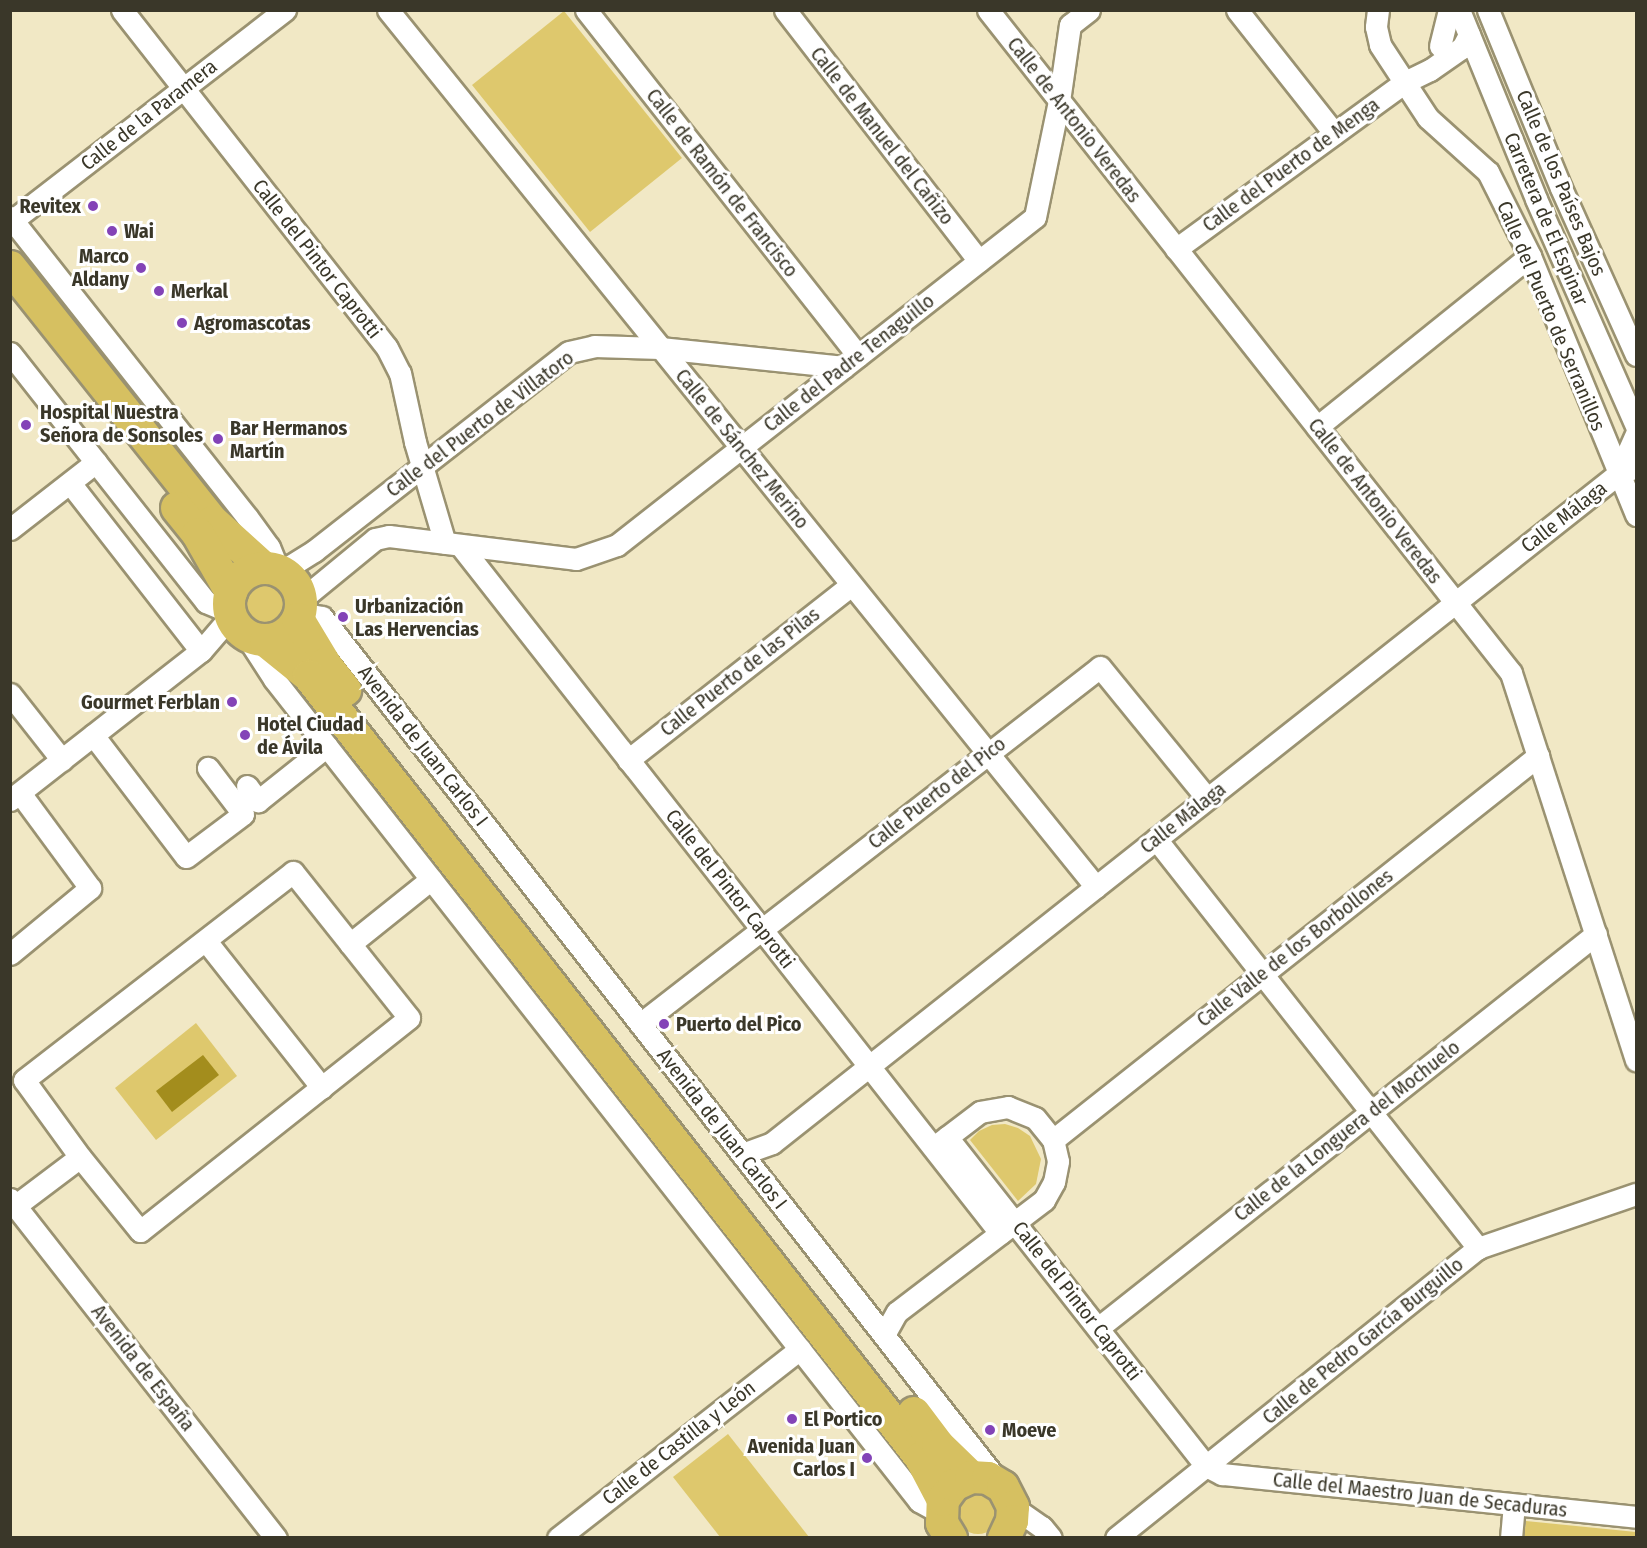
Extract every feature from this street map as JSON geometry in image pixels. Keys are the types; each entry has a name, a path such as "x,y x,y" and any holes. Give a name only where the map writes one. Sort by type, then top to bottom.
{"highway":[{"path":"10,267 213,522 274,569 295,582 300,611 285,635 241,621"},
{"path":"10,298 198,534 241,621 317,685 921,1458 941,1522"},
{"path":"241,621 238,579 249,571 274,569"},
{"name":"Avenida de Juan Carlos I","path":"300,611 332,674 938,1444 971,1477"},
{"path":"941,1522 954,1485 971,1477 988,1478 1010,1518"}],"street":[{"name":"Calle del Pintor Caprotti","path":"122,10 387,348 400,373 422,466 452,544 628,760 868,1066 940,1143 1007,1228 1098,1328 1206,1466"},
{"name":"Calle de la Paramera","path":"12,218 285,10"},
{"name":"Calle de Sánchez Merino","path":"388,10 1096,887"},
{"name":"Calle de Ramón de Francisco","path":"586,10 851,361"},
{"name":"Calle de Manuel del Cañizo","path":"785,10 979,261"},
{"name":"Calle de Antonio Veredas","path":"988,10 1511,673 1636,1060"},
{"name":"Calle del Padre Tenaguillo","path":"300,611 375,539 389,536 576,559 617,545 1035,217 1059,101 1070,25 1089,10"},
{"path":"1237,10 1334,133"},
{"name":"Calle del Puerto de Serranillos","path":"1378,10 1376,27 1380,45 1428,118 1488,172 1530,256 1630,473 1636,515"},
{"path":"1449,10 1440,54 1488,81"},
{"name":"Carretera de El Espinar","path":"1459,10 1536,199 1636,426"},
{"name":"Calle de los Países Bajos","path":"1488,10 1561,188 1636,355"},
{"name":"Calle del Puerto de Menga","path":"1176,249 1405,82 1416,67 1440,54 1462,34 1469,35"},
{"path":"12,218 247,517 269,547 274,569"},
{"path":"1317,428 1530,256"},
{"name":"Calle del Puerto de Villatoro","path":"274,569 314,551 569,352 594,346 660,348 851,361"},
{"path":"10,353 206,602 241,621 274,679 919,1502 941,1522"},
{"name":"Calle Málaga","path":"742,1154 772,1143 1455,603 1630,473 1636,434"},
{"path":"10,529 96,462"},
{"path":"70,483 201,651"},
{"name":"Calle Puerto de las Pilas","path":"628,760 852,585"},
{"name":"Avenida de Juan Carlos I","path":"300,611 322,617 877,1326 1010,1518 1042,1527 1051,1538"},
{"path":"10,954 90,888 15,796 241,621"},
{"name":"Calle Puerto del Pico","path":"640,1024 1100,667 1208,798"},
{"path":"10,694 62,760"},
{"path":"93,735 186,857 243,814 208,768"},
{"path":"247,786 258,801 327,746"},
{"name":"Calle Valle de los Borbollones","path":"1053,1140 1538,756"},
{"path":"1156,839 1478,1248"},
{"path":"293,872 350,944 409,1018 140,1231 80,1157 24,1080 293,872"},
{"path":"350,944 431,879"},
{"name":"Calle de la Longuera del Mochuelo","path":"1098,1328 1596,934"},
{"path":"206,941 322,1088"},
{"path":"877,1326 1044,1200 1054,1182 1058,1161 1053,1140 1035,1118 1008,1107 980,1112 940,1143"},
{"path":"13,1203 80,1157"},
{"name":"Calle de Pedro García Burguillo","path":"1116,1538 1478,1248 1636,1194"},
{"name":"Avenida de España","path":"13,1203 276,1538"},
{"name":"Calle de Castilla y León","path":"558,1538 800,1349"},
{"name":"Calle del Maestro Juan de Secaduras","path":"1206,1466 1222,1474 1636,1517"},
{"path":"1511,1538 1514,1504"}],"shaded area":[{"path":"564,11 682,158 590,232 472,85"},
{"path":"266,581 282,588 289,604 282,620 266,627 250,620 243,604 250,588"},
{"path":"196,1023 237,1076 156,1140 115,1088"},
{"path":"203,1055 219,1075 172,1112 156,1091"},
{"path":"1005,1124 1018,1128 1030,1136 1041,1159 1036,1184 1018,1201 970,1140 979,1131 992,1125"},
{"path":"728,1434 809,1537 720,1537 673,1477"},
{"path":"978,1492 986,1493 993,1498 998,1505 998,1521 993,1528 986,1533 978,1534 970,1533 963,1528 958,1521 957,1513 958,1505 963,1498 970,1493"},
{"path":"1526,1521 1636,1532 1636,1537 1524,1537"}],"place":[{"name":"Revitex","path":"93,206"},
{"name":"Wai","path":"112,231"},
{"name":"Marco Aldany","path":"141,268"},
{"name":"Merkal","path":"159,291"},
{"name":"Agromascotas","path":"182,323"},
{"name":"Hospital Nuestra Señora de Sonsoles","path":"26,425"},
{"name":"Bar Hermanos Martín","path":"218,439"},
{"name":"Urbanización Las Hervencias","path":"343,617"},
{"name":"Gourmet Ferblan","path":"232,702"},
{"name":"Hotel Ciudad de Ávila","path":"245,735"},
{"name":"Puerto del Pico","path":"664,1024"},
{"name":"El Portico","path":"792,1419"},
{"name":"Moeve","path":"990,1430"},
{"name":"Avenida Juan Carlos I","path":"867,1458"}]}
